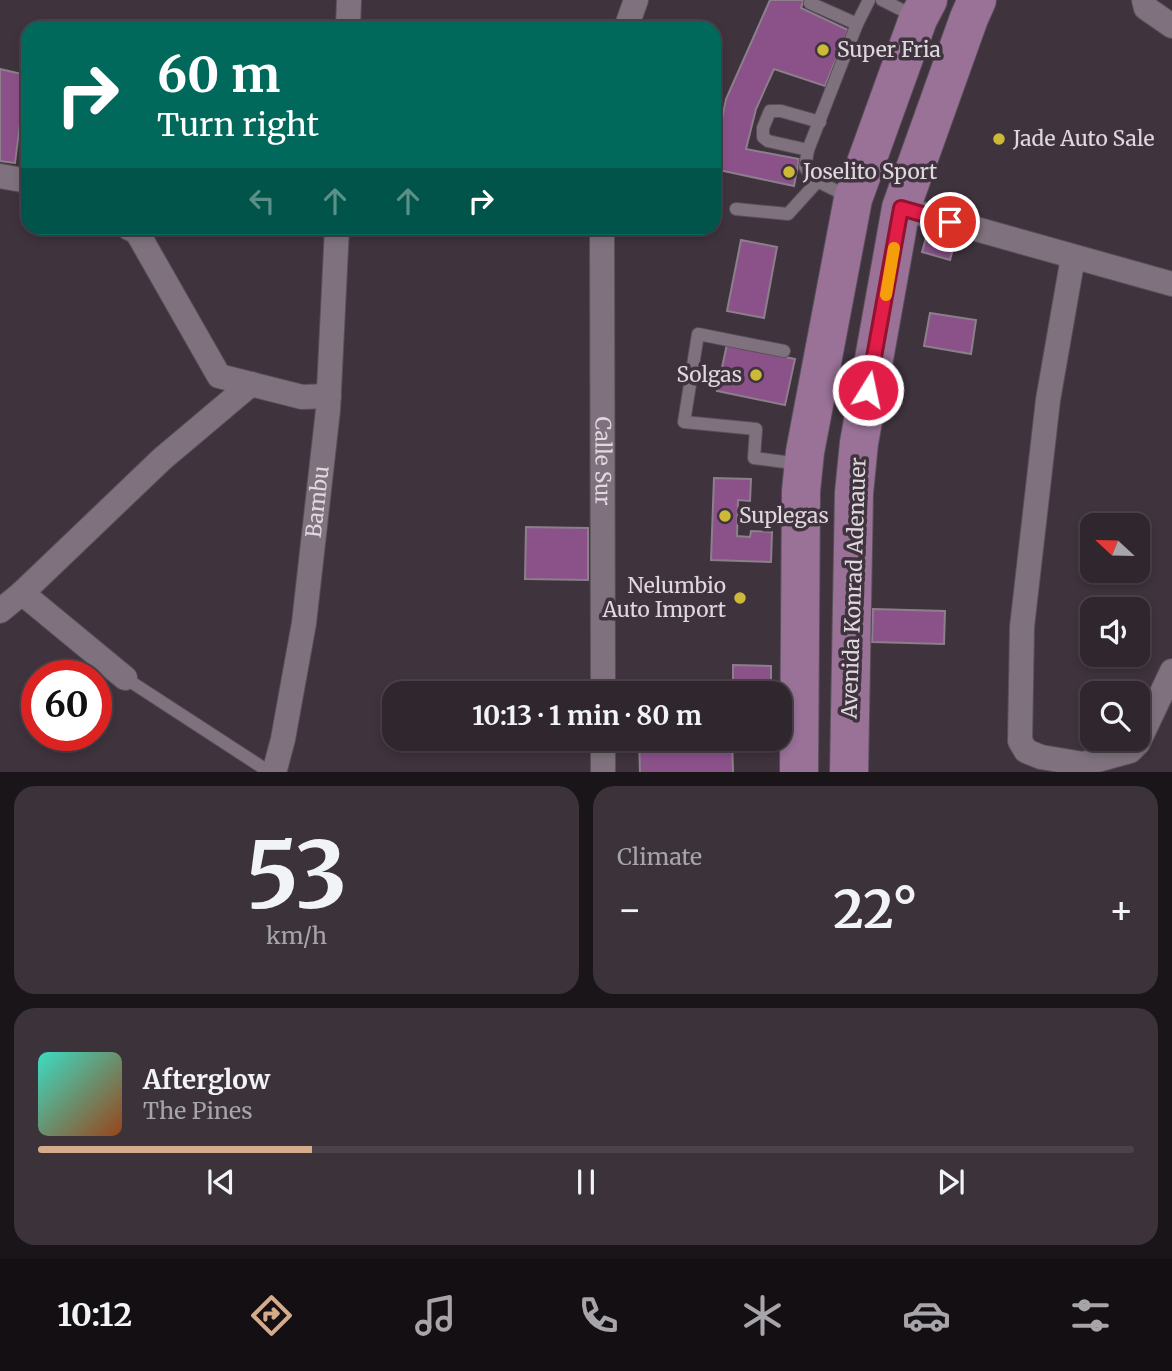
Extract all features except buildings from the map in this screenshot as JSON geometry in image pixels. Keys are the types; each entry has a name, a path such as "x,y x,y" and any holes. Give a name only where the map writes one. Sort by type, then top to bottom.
{"main road":[{"name":"Avenida Konrad Adenauer","path":"849,772 854,493 859,443 901,208 977,0"},
{"path":"799,772 803,478 853,199 923,9"},
{"path":"803,478 854,493"}],"street":[{"path":"348,21 349,0"},
{"path":"628,21 636,0"},
{"path":"1145,4 1172,26"},
{"path":"0,176 21,180"},
{"path":"901,208 1172,284"},
{"path":"139,235 219,376 302,397 328,396"},
{"name":"Bambu","path":"272,772 283,739 304,623 328,396 337,235"},
{"name":"Calle Sur","path":"602,235 603,681"},
{"path":"1073,257 1048,400 1022,627 1020,741 1026,751 1041,757 1083,764 1130,751 1138,743 1172,671"},
{"path":"0,611 162,459 251,384"},
{"path":"22,593 125,678"},
{"path":"603,751 603,772"}],"lane":[{"path":"853,199 813,179 805,167 808,150 869,0"},
{"path":"882,0 923,9"},
{"path":"810,3 858,24"},
{"path":"808,150 768,141 763,137 766,120 770,111 781,111 820,122"},
{"path":"736,209 788,215 818,181"},
{"path":"784,351 698,334 684,422 756,429 754,458 803,478"},
{"path":"125,678 272,772"}],"slow traffic":[{"path":"886,295 894,248"}],"place":[{"name":"Super Fria","path":"823,50"},
{"name":"Jade Auto Sale","path":"999,139"},
{"name":"Joselito Sport","path":"789,172"},
{"name":"Solgas","path":"756,375"},
{"name":"Suplegas","path":"725,516"},
{"name":"Nelumbio Auto Import","path":"740,598"}],"route":[{"path":"868,390 901,208 950,222"}]}
